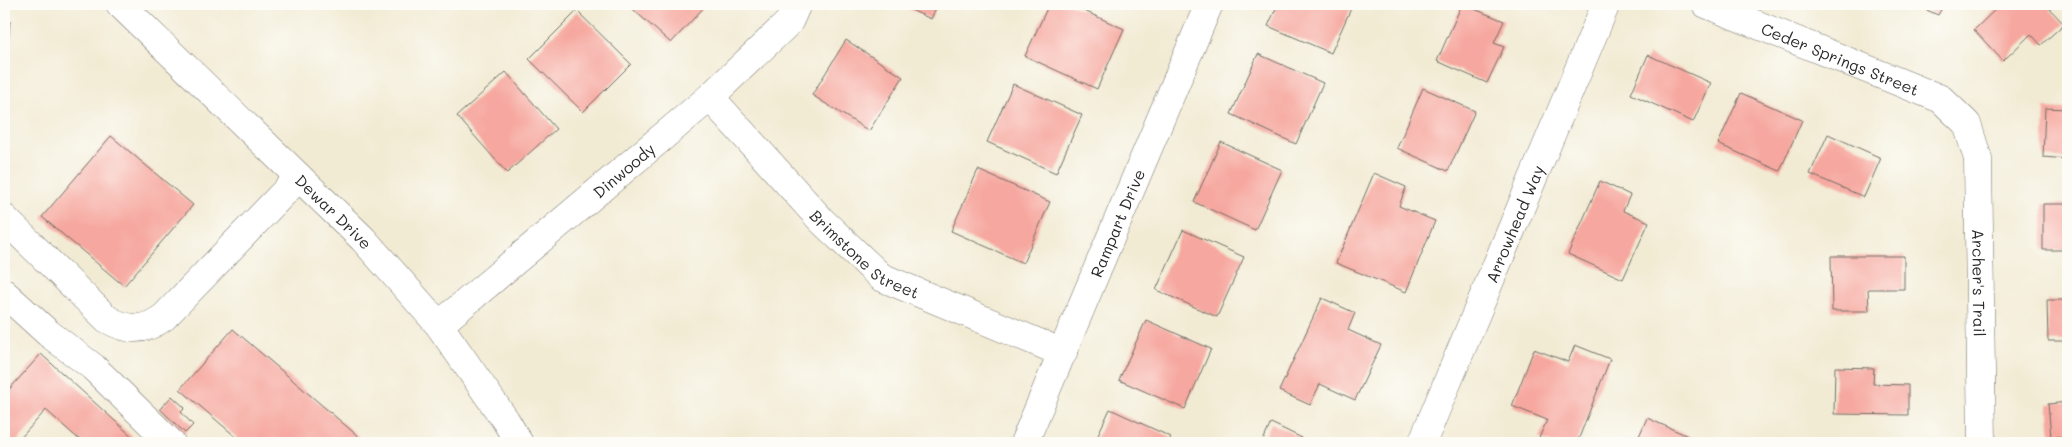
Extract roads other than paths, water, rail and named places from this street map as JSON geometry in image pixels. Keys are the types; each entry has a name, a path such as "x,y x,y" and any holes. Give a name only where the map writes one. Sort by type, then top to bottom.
{"street":[{"name":"Dewar Drive","path":"120,4 363,238 439,325 520,443"},
{"name":"Dinwoody","path":"439,325 710,97 789,22 797,4"},
{"name":"Rampart Drive","path":"1024,443 1209,4"},
{"name":"Arrowhead Way","path":"1422,443 1606,4"},
{"name":"Ceder Springs Street","path":"1706,4 1941,99 1968,124"},
{"name":"Brimstone Street","path":"710,97 822,220 882,277 1063,353"},
{"name":"Archer's Trail","path":"1968,124 1978,159 1982,443"},
{"path":"4,218 107,319 121,327 136,329 154,325 164,317 299,177"},
{"path":"4,293 48,333 93,367 171,443"}]}
